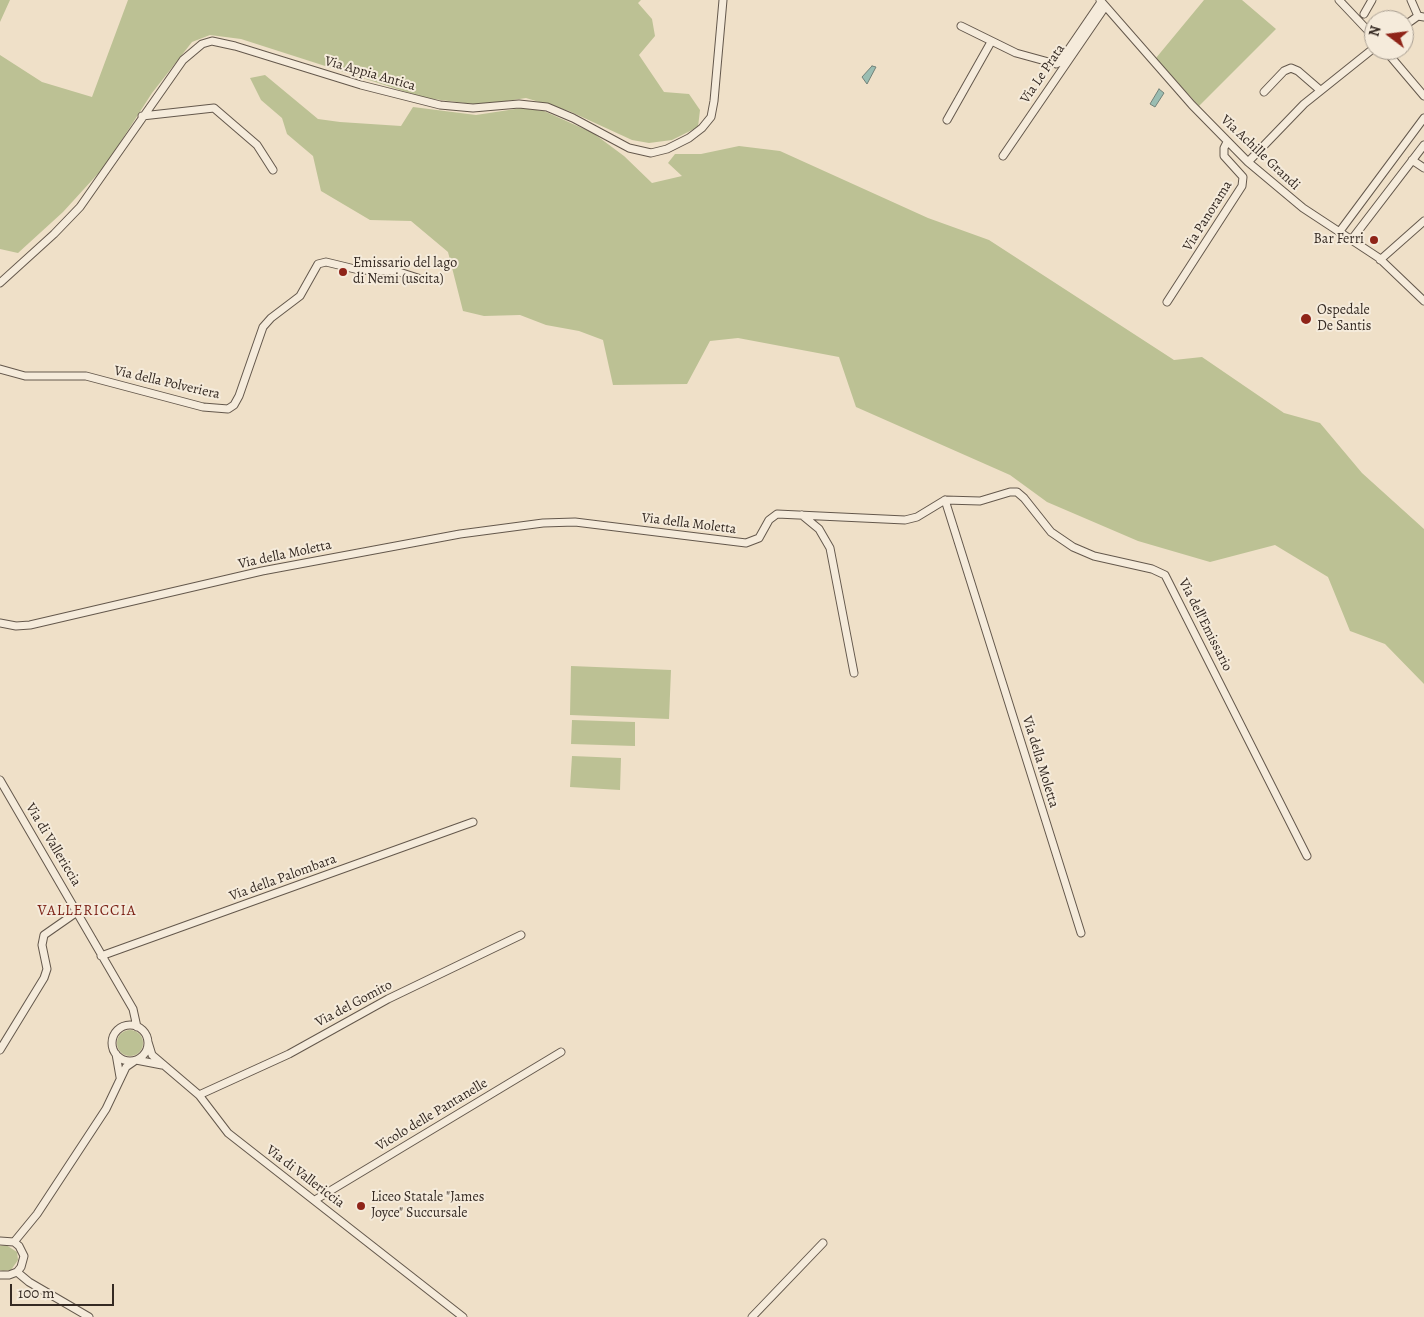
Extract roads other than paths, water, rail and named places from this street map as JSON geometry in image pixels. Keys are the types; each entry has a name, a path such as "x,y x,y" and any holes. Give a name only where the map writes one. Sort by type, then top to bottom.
{"street":[{"name":"Via Appia Antica","path":"0,283 54,234 80,207 142,116 189,52 202,44 212,41 235,46 370,88 440,105 473,108 524,104 547,107 574,118 629,148 643,152 655,152 693,136 711,117 723,0"},
{"path":"1339,0 1364,26"},
{"path":"1411,0 1421,16"},
{"name":"Via Le Prata","path":"961,26 990,42 1035,60 1058,64 1102,3"},
{"name":"Via Le Prata","path":"1003,156 1102,3"},
{"name":"Via Achille Grandi","path":"1102,3 1227,142 1248,162 1303,208 1352,239 1380,260 1424,301"},
{"path":"947,120 990,42"},
{"path":"1248,162 1299,109 1364,56"},
{"path":"1393,60 1424,96"},
{"path":"1264,92 1284,71 1291,68 1298,70 1320,90"},
{"path":"142,116 214,108 257,145 273,170"},
{"path":"1340,231 1424,118"},
{"name":"Via Panorama","path":"1167,302 1242,186 1243,177 1224,156 1227,142"},
{"path":"1352,239 1424,145"},
{"path":"1412,160 1424,168"},
{"path":"1380,260 1424,221"},
{"name":"Via della Polveriera","path":"0,369 25,376 83,376 203,407 228,409 234,405 239,396 263,327 271,318 300,296 318,264 326,262 359,270 396,271 421,279"},
{"name":"Via dell'Emissario","path":"945,500 980,501 1010,492 1017,492 1051,532 1073,547 1099,558 1152,569 1165,575 1307,856"},
{"name":"Via della Moletta","path":"0,623 16,626 30,625 262,571 490,530 546,522 569,522 746,543 758,538 769,520 775,515 905,520 920,516 945,500 1081,933"},
{"path":"802,515 819,529 831,550 854,673"},
{"name":"Via di Vallericcia","path":"0,780 128,1002 135,1015 137,1027 144,1033 152,1055 199,1095 228,1133 463,1317"},
{"name":"Via della Palombara","path":"101,956 473,822"},
{"path":"0,1050 46,975 42,943 44,935 77,912"},
{"name":"Via del Gomito","path":"199,1095 289,1054 388,999 521,935"},
{"path":"125,1027 130,1015 128,1002"},
{"path":"120,1078 113,1039 116,1033 125,1027 137,1027"},
{"path":"14,1242 37,1214 106,1109 126,1067 144,1054 148,1042"},
{"name":"Via di Vallericcia","path":"115,1052 124,1060 136,1060 164,1066"},
{"name":"Vicolo delle Pantanelle","path":"315,1200 561,1052"},
{"path":"0,1241 14,1242 22,1250 24,1256 21,1267 17,1272 9,1275 0,1275"},
{"path":"752,1317 823,1243"},
{"path":"17,1272 29,1282 89,1317"}],"water":[{"path":"872,66 876,67 867,84 862,77"},
{"path":"1159,89 1164,93 1155,107 1150,104"}],"place":[{"name":"Bar Ferri","path":"1374,240"},
{"name":"Emissario del lago di Nemi (uscita)","path":"343,272"},
{"name":"Ospedale De Santis","path":"1306,319"},
{"name":"Liceo Statale \"James Joyce\" Succursale","path":"361,1206"}],"district":[{"name":"VALLERICCIA","path":"87,911"}]}
